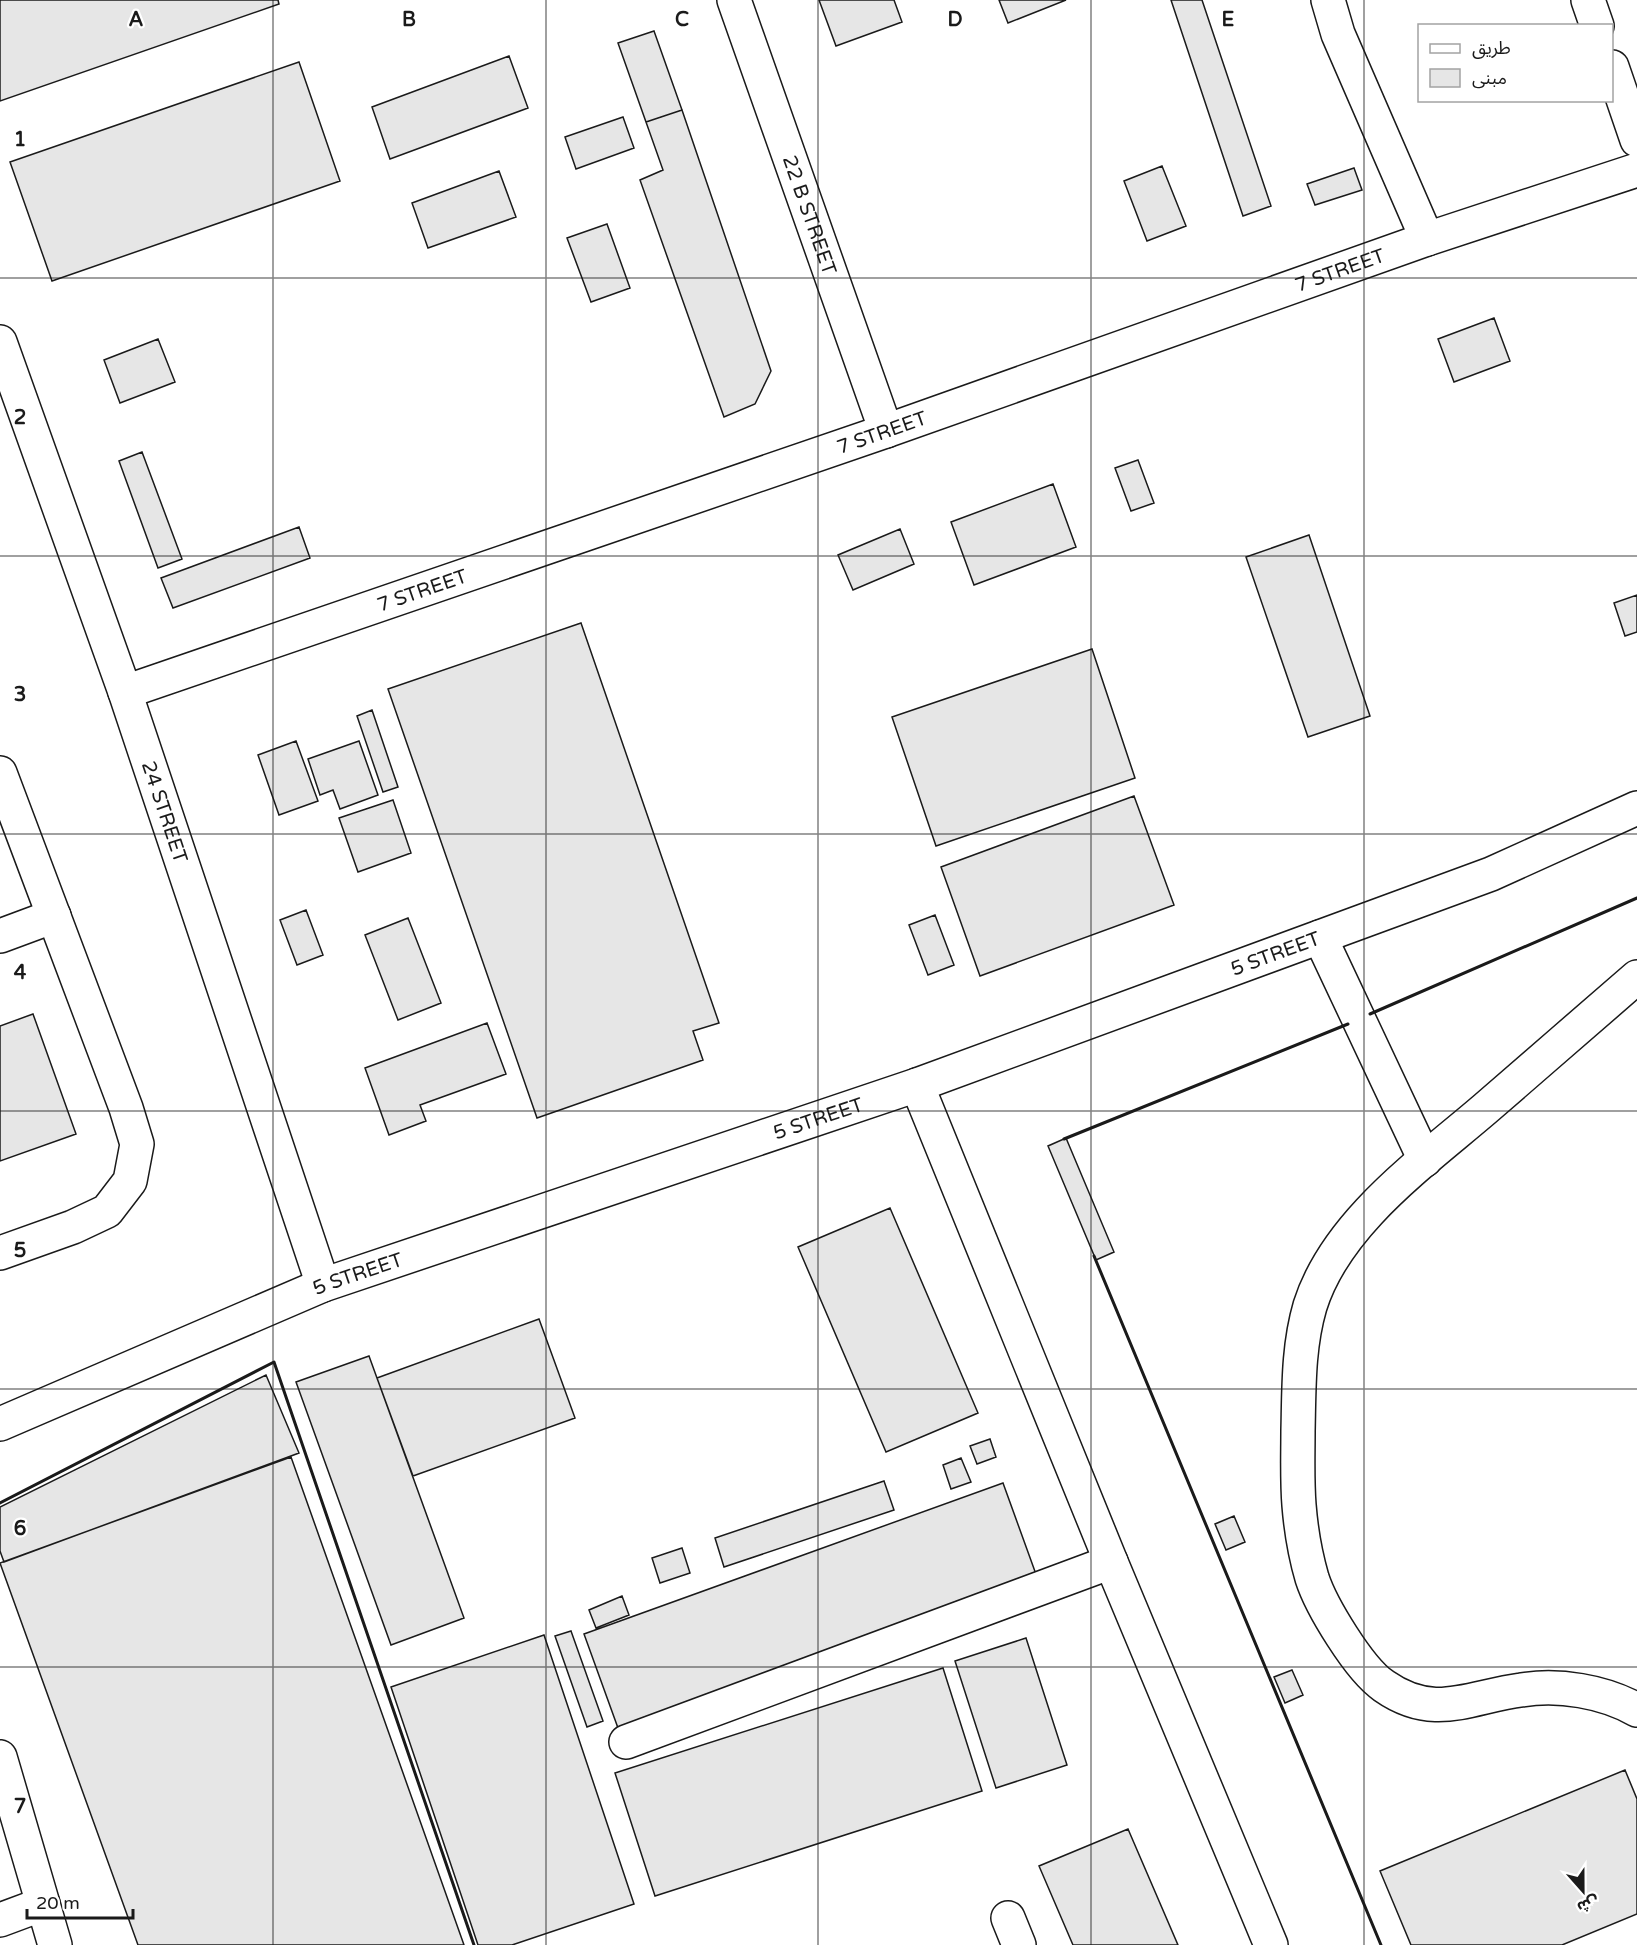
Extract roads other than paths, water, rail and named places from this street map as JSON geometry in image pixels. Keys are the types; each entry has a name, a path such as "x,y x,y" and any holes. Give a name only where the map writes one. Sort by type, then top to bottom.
{"street":[{"name":"22 B STREET","path":"734,0 886,431"},
{"path":"1328,0 1338,34 1427,239"},
{"path":"1588,0 1596,24"},
{"path":"1613,74 1637,140"},
{"name":"7 STREET","path":"125,692 886,431 1427,239 1637,170"},
{"name":"24 STREET","path":"0,342 125,692 323,1285"},
{"path":"0,773 137,1143 130,1181 107,1211 73,1227 0,1253"},
{"name":"5 STREET","path":"0,1424 323,1285 917,1084 1491,874 1637,808"},
{"path":"0,936 54,916"},
{"path":"1320,937 1425,1160"},
{"path":"1637,977 1425,1160 1356,1225 1322,1276 1310,1306 1302,1340 1299,1374 1298,1493 1305,1552 1313,1581 1355,1658 1368,1673 1400,1696 1422,1703 1446,1706 1469,1703 1521,1689 1551,1688 1606,1696 1637,1710"},
{"path":"917,1084 1111,1563 1271,1945"},
{"path":"626,1742 1111,1563"},
{"path":"1,1763 11,1833 43,1904 55,1945"},
{"path":"0,1920 43,1904"}]}
